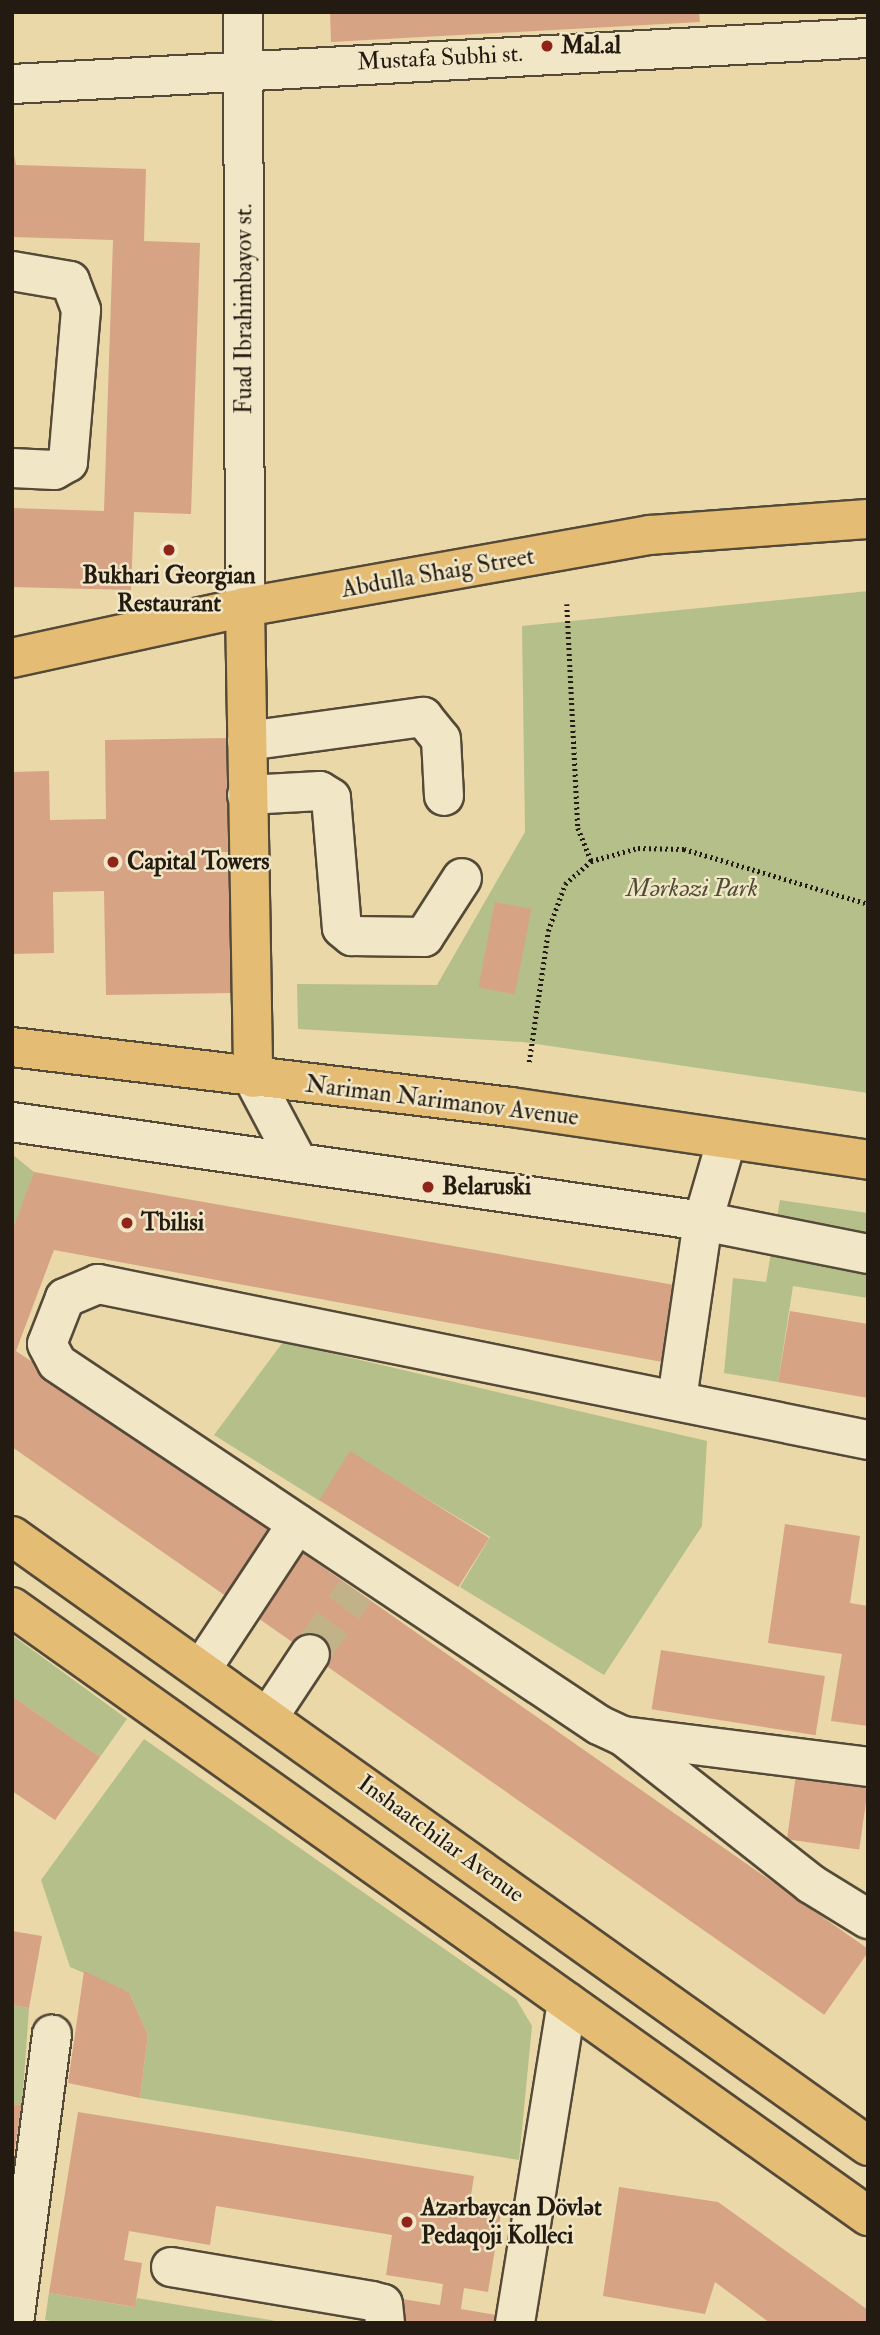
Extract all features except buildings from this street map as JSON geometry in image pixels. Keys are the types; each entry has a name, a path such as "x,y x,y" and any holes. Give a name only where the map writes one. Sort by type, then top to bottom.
{"main road":[{"name":"Abdulla Shaig Street","path":"12,658 245,607 650,535 868,519"},
{"path":"245,607 253,1078"},
{"name":"Nariman Narimanov Avenue","path":"13,1048 727,1139 868,1160"},
{"name":"Inshaatchilar Avenue","path":"12,1536 202,1668 868,2146"},
{"path":"12,1607 868,2216"}],"street":[{"name":"Fuad Ibrahimbayov st.","path":"243,12 245,607"},
{"name":"Mustafa Subhi st.","path":"12,83 243,69 712,28 868,38"},
{"path":"12,271 70,281 81,310 68,462 54,470 12,468"},
{"path":"247,741 423,717 441,739 444,796"},
{"path":"247,795 320,791 331,798 342,928 352,936 424,937 462,878"},
{"path":"253,1078 298,1163"},
{"path":"12,1122 703,1221 868,1254"},
{"path":"677,1399 703,1221 727,1139"},
{"path":"868,1440 178,1297 98,1284 65,1298 47,1345 57,1363 297,1524 363,1581 623,1736 811,1884 868,1919"},
{"path":"202,1668 297,1524"},
{"path":"269,1716 310,1654"},
{"path":"623,1736 868,1767"},
{"path":"515,2323 567,2002"},
{"path":"14,2323 52,2034"},
{"path":"171,2267 372,2301 383,2304 385,2323"}],"path":[{"path":"567,604 578,828 591,861"},
{"path":"529,1062 548,931 565,884 591,861 638,848 684,849 868,904"}],"green space":[{"name":"Mərkəzi Park","path":"868,591 868,1093 523,1042 298,1029 297,984 437,985 525,832 522,626"},
{"path":"13,1155 34,1172 13,1232 12,1158"},
{"path":"780,1200 868,1213 868,1298 793,1286 778,1382 724,1373 733,1278 766,1282"},
{"path":"283,1342 707,1441 702,1526 604,1675 460,1587 490,1537 350,1452 320,1501 214,1435"},
{"path":"12,1635 127,1719 100,1757 12,1696"},
{"path":"144,1739 516,1999 532,2026 519,2160 140,2098 148,2035 129,1992 70,1967 41,1880"},
{"path":"12,2005 29,2008 22,2105 12,2104"},
{"path":"49,2293 134,2307 137,2298 288,2323 62,2323 45,2320"}],"tunnel":[{"path":"310,1654 356,1591"}],"place":[{"name":"Mal.al","path":"547,46"},
{"name":"Bukhari Georgian Restaurant","path":"169,550"},
{"name":"Capital Towers","path":"113,862"},
{"name":"Belaruski","path":"428,1187"},
{"name":"Tbilisi","path":"127,1223"},
{"name":"Azərbaycan Dövlət Pedaqoji Kolleci","path":"407,2222"}]}
